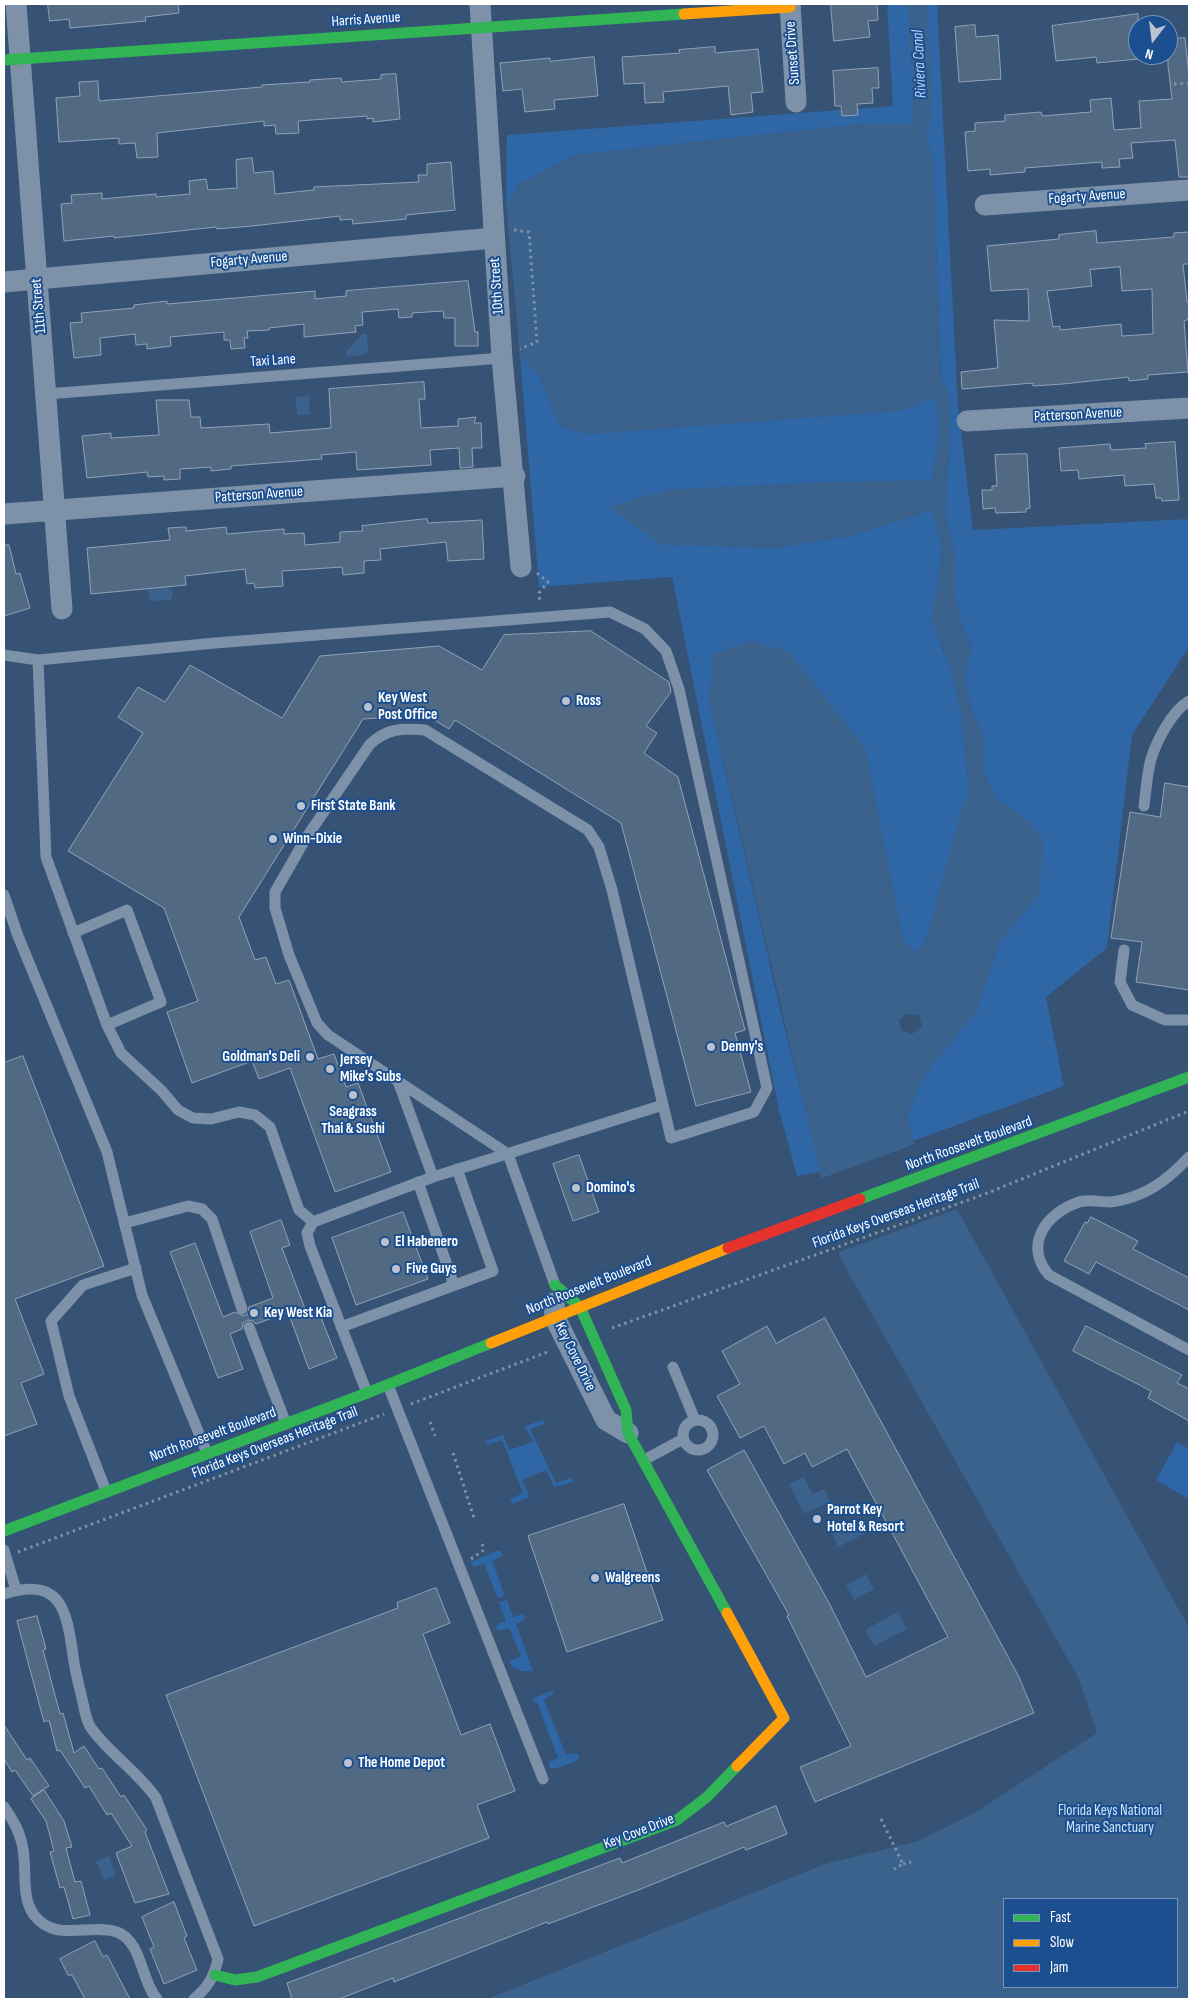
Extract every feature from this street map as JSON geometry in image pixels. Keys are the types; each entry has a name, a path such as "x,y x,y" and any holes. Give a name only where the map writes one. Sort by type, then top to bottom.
{"street":[{"name":"11th Street","path":"16,4 12,60 47,394 62,609"},
{"name":"10th Street","path":"480,4 509,355 514,476 521,567"},
{"name":"Harris Avenue","path":"12,60 790,6"},
{"name":"Sunset Drive","path":"790,6 796,102"},
{"name":"Fogarty Avenue","path":"985,205 1189,190"},
{"name":"Fogarty Avenue","path":"4,282 500,233"},
{"name":"Patterson Avenue","path":"967,421 1189,408"},
{"name":"Patterson Avenue","path":"4,514 514,476"},
{"name":"North Roosevelt Boulevard","path":"4,1531 367,1393 706,1256 1189,1078"},
{"name":"Key Cove Drive","path":"215,1975 235,1980 257,1977 676,1820 707,1797 784,1718 628,1433 626,1410 580,1307 555,1285"},
{"name":"Key Cove Drive","path":"555,1285 555,1318 606,1420 628,1433"}],"lane":[{"name":"Taxi Lane","path":"47,394 509,355"},
{"path":"4,655 38,660 610,612 645,630 666,652 678,690 767,1088 754,1112 671,1138 600,846 588,830 425,730 399,728 381,733 370,744 306,838 276,892 275,908 289,956 317,1023 328,1035 508,1154 555,1285"},
{"path":"38,660 46,857 107,1024 121,1053 162,1091 178,1110 192,1118 211,1119 239,1112 255,1115 270,1127 299,1210 313,1222"},
{"path":"1144,806 1151,759 1162,733 1182,705 1189,701"},
{"path":"4,894 18,936 107,1152 142,1295 207,1453"},
{"path":"73,933 127,910 161,1002 107,1024"},
{"path":"1124,950 1120,982 1132,1005 1165,1020 1189,1020"},
{"path":"398,1081 432,1176"},
{"path":"367,1393 310,1246 307,1233 313,1222 432,1176 663,1105"},
{"path":"1189,1157 1162,1181 1141,1194 1113,1202 1080,1202 1059,1212 1045,1225 1037,1241 1036,1255 1040,1266 1048,1275 1189,1350"},
{"path":"341,1327 493,1271 458,1169"},
{"path":"418,1182 454,1285"},
{"path":"125,1223 188,1206 202,1209 212,1219 242,1310"},
{"path":"106,1491 69,1396 50,1321 83,1285 136,1268"},
{"path":"249,1327 286,1424"},
{"path":"673,1367 695,1420"},
{"path":"388,1384 543,1779"},
{"path":"700,1419 709,1424 713,1434 710,1443 702,1449 693,1449 683,1439 683,1428 690,1421 695,1420 700,1419"},
{"path":"644,1460 683,1439"},
{"path":"5,1554 16,1590"},
{"path":"4,1594 25,1588 42,1590 48,1592 60,1604 67,1619 87,1718 91,1728 148,1786 156,1798 218,1959 215,1975 206,1989 194,1999"},
{"path":"4,1807 12,1818 22,1842 27,1898 35,1916 54,1930 109,1930 120,1933 132,1944 150,1991 157,1999"}],"path":[{"path":"1174,84 1189,83"},
{"path":"500,233 529,232 530,242 536,342 509,355"},
{"path":"521,567 526,571 539,574 548,582 538,593 542,618"},
{"name":"Florida Keys Overseas Heritage Trail","path":"606,1330 985,1194 1189,1111"},
{"name":"Florida Keys Overseas Heritage Trail","path":"5,1554 553,1350"},
{"path":"430,1422 435,1436"},
{"path":"453,1454 474,1518"},
{"path":"468,1560 484,1550 481,1540"},
{"path":"881,1819 903,1864"},
{"path":"894,1869 911,1862"}],"shaded area":[{"path":"887,4 937,4 958,407 973,530 1189,519 1189,647 1132,735 1107,948 1046,997 1064,1086 913,1141 907,1117 918,1087 932,1065 977,1010 999,943 1039,894 1029,822 996,798 983,772 983,734 973,715 964,678 971,648 960,619 955,594 955,555 945,514 950,436 950,393 941,380 933,159 921,124 863,124 576,155 520,184 506,204 507,135 893,106"},
{"path":"863,124 921,124 933,159 941,380 950,393 950,436 945,514 955,555 955,594 960,619 971,649 964,678 973,715 983,734 983,772 996,798 1029,822 1044,841 1039,894 999,943 977,1010 932,1065 918,1087 907,1117 913,1141 932,1164 1189,1628 1189,1999 487,1999 825,1864 918,1841 973,1814 1097,1733 1079,1679 840,1258 709,700 714,654 750,641 788,651 865,748 903,942 918,953 927,937 963,804 970,797 961,715 950,664 931,621 934,600 938,589 942,547 932,510 849,536 772,548 661,544 609,507 667,490 932,480 939,425 936,405 932,397 904,410 590,434 560,426 540,378 520,356 506,204 520,184 576,155","holes":["907,1014 919,1015 922,1026 912,1034 901,1030 899,1020"]},
{"path":"362,334 367,334 368,351 363,355 346,357 346,352"},
{"path":"520,356 540,378 560,426 590,434 904,410 932,397 936,405 939,426 932,480 667,490 661,544 772,548 849,536 932,510 942,547 938,589 934,600 942,648 950,664 961,715 970,797 927,937 918,953 903,942 865,748 714,655 709,700 782,1017 821,1172 797,1176 779,1110 672,577 539,587"},
{"path":"309,396 310,414 298,415 295,397"},
{"path":"169,587 173,592 171,600 149,601 148,589"},
{"path":"543,1420 545,1424 530,1429 556,1483 572,1478 573,1482 554,1487 546,1470 522,1480 530,1497 512,1504 510,1499 523,1493 502,1440 487,1445 486,1441 503,1435 509,1450 533,1442 525,1426"},
{"path":"1177,1442 1189,1449 1189,1499 1156,1480"},
{"path":"804,1477 813,1494 824,1489 830,1502 804,1514 789,1484"},
{"path":"860,1521 866,1533 838,1547 832,1534"},
{"path":"500,1551 503,1556 492,1561 505,1596 498,1598 484,1564 473,1567 471,1562"},
{"path":"866,1574 874,1589 854,1600 846,1585"},
{"path":"507,1600 513,1617 521,1614 525,1616 524,1620 516,1624 533,1671 519,1670 513,1667 509,1661 521,1656 509,1628 499,1631 495,1628 498,1624 506,1621 499,1602"},
{"path":"898,1612 907,1629 874,1646 865,1630"},
{"path":"552,1691 555,1693 544,1700 566,1755 577,1753 579,1757 577,1761 553,1769 549,1767 549,1762 558,1758 537,1702 534,1703 533,1698"},
{"path":"109,1856 116,1875 104,1880 96,1861"}],"pier":[{"path":"918,1143 934,1162 960,1208 837,1253 820,1179"}],"building":[{"path":"48,4 178,4 179,13 145,17 146,21 70,28 69,19 50,21"},
{"path":"831,4 877,4 878,20 868,21 870,37 834,41"},
{"path":"1128,15 1128,60 1097,63 1096,57 1056,61 1052,26"},
{"path":"975,25 976,37 998,35 1001,79 959,82 955,27"},
{"path":"1178,38 1185,38 1189,75 1189,177 1179,177 1175,140 1131,143 1133,158 1119,159 1120,167 1102,168 1102,162 1025,168 1025,172 990,175 990,169 968,171 965,132 975,131 975,123 1005,121 1005,115 1041,112 1042,116 1091,112 1090,100 1111,98 1114,130 1141,128 1139,101 1172,99 1168,65 1178,65"},
{"path":"715,47 715,53 758,49 763,92 751,93 753,112 731,115 728,86 663,92 664,102 645,103 644,83 624,84 622,57 680,53 679,50"},
{"path":"594,57 598,96 554,100 555,109 525,112 522,89 503,91 500,63 550,58 550,61"},
{"path":"878,68 879,88 872,88 873,103 857,104 858,115 842,116 841,106 835,106 833,71"},
{"path":"396,74 400,119 373,122 373,118 367,119 367,116 298,121 299,133 276,134 275,125 264,126 264,121 157,133 158,157 137,158 135,143 119,144 119,138 59,142 56,98 80,96 79,82 98,81 99,101 262,87 262,85 310,82 310,80 341,78 342,82 381,79 381,75"},
{"path":"252,158 254,173 273,171 275,194 314,190 314,187 419,182 418,175 427,175 427,164 451,162 455,210 406,215 406,219 353,224 352,219 340,220 340,216 252,226 217,229 216,227 114,238 114,236 64,241 61,204 72,203 71,195 102,193 102,199 156,194 156,197 190,194 189,181 206,179 208,190 237,188 236,160"},
{"path":"1096,231 1097,243 1174,237 1174,233 1189,232 1189,264 1183,264 1187,302 1189,302 1189,319 1184,321 1188,372 1148,375 1148,379 1129,381 1128,377 1063,384 1033,386 1033,383 962,389 961,372 998,368 994,320 1029,321 1028,289 991,291 987,246 1059,239 1059,235","holes":["1120,267 1122,291 1152,289 1153,334 1122,336 1121,324 1060,330 1060,326 1053,327 1047,291 1092,286 1090,270"]},
{"path":"468,281 475,332 478,332 478,346 455,346 455,318 444,318 443,311 412,313 412,317 399,318 398,309 362,312 363,325 355,326 356,332 304,337 304,324 269,328 269,330 247,331 248,338 244,338 245,348 231,349 230,340 224,340 224,332 170,337 171,346 147,349 147,344 136,345 135,334 100,338 101,355 74,358 70,323 82,322 81,313 134,308 134,305 167,301 167,304 315,291 315,299 346,296 346,291"},
{"path":"424,382 425,399 419,399 421,428 458,426 458,419 476,417 474,423 481,423 482,448 472,448 473,467 460,468 459,448 430,450 431,465 357,470 356,452 321,455 322,459 231,466 231,469 211,471 211,467 180,469 180,479 164,480 164,476 148,477 147,472 87,478 82,436 111,433 111,438 159,435 156,400 189,400 191,417 200,417 201,428 269,424 270,433 331,428 329,389"},
{"path":"1175,442 1179,500 1162,501 1161,498 1156,498 1154,484 1125,486 1124,475 1079,479 1078,470 1061,471 1059,448 1110,444 1111,450 1146,448 1145,444"},
{"path":"1027,454 1030,508 1026,509 1026,512 996,513 995,508 983,509 982,490 992,490 992,486 997,486 995,455"},
{"path":"427,519 428,523 482,520 484,559 448,561 446,542 380,549 381,560 364,561 364,573 343,575 342,567 282,571 283,586 255,588 254,583 247,584 245,569 185,576 186,585 91,594 87,548 170,540 168,528 186,527 186,531 226,527 227,534 284,529 284,534 304,533 305,545 340,542 340,532 363,531 362,526"},
{"path":"4,545 9,545 16,574 20,573 30,608 4,616"},
{"path":"591,631 669,682 671,692 646,726 657,733 644,753 678,777 745,1030 735,1033 751,1092 696,1106 621,823 455,720 449,729 426,715 363,719 239,917 255,960 266,957 276,984 289,980 318,1059 334,1054 346,1087 358,1083 391,1172 335,1192 290,1068 259,1079 252,1061 192,1083 167,1012 198,1001 164,908 68,851 143,733 118,717 138,687 165,702 190,665 282,718 320,656 439,646 482,670 504,635"},
{"path":"1165,783 1189,787 1189,990 1136,982 1142,942 1111,938 1130,812 1160,817"},
{"path":"23,1056 104,1266 15,1299 44,1374 21,1383 37,1424 4,1436 4,1063"},
{"name":"Domino's","path":"579,1155 599,1212 573,1221 553,1164"},
{"path":"403,1212 428,1279 356,1305 332,1238"},
{"path":"1091,1217 1138,1241 1133,1249 1189,1278 1189,1310 1096,1262 1089,1274 1064,1261 1085,1222 1087,1223"},
{"path":"281,1220 290,1245 282,1248 307,1314 318,1310 337,1358 309,1369 288,1312 256,1324 253,1321 247,1320 243,1323 242,1329 230,1334 243,1369 218,1378 170,1252 195,1243 223,1317 235,1312 244,1316 248,1314 249,1307 273,1298 250,1232"},
{"path":"825,1318 1019,1677 1034,1713 815,1802 800,1767 851,1746 787,1616 789,1615 707,1470 744,1450 829,1603 866,1677 948,1637 847,1449 812,1467 805,1453 784,1464 764,1426 740,1438 717,1396 740,1384 722,1351 767,1326 776,1343"},
{"path":"1086,1326 1182,1375 1177,1383 1189,1389 1189,1421 1148,1398 1151,1391 1073,1351"},
{"name":"Walgreens","path":"624,1504 663,1620 567,1652 528,1536"},
{"name":"The Home Depot","path":"436,1588 450,1623 423,1634 461,1735 490,1724 515,1791 477,1805 489,1838 254,1926 166,1695 398,1608 397,1603"},
{"path":"37,1616 46,1649 43,1650 60,1714 63,1713 74,1753 84,1746 99,1769 102,1768 121,1797 124,1795 147,1830 145,1832 169,1894 135,1903 116,1853 132,1846 111,1813 107,1815 89,1786 85,1788 60,1750 57,1751 49,1720 44,1722 17,1621"},
{"path":"4,1725 27,1760 30,1758 49,1786 33,1796 15,1770 12,1772 4,1759"},
{"path":"44,1790 64,1821 72,1847 66,1848 75,1882 81,1881 90,1915 73,1919 64,1887 60,1888 50,1852 54,1851 46,1821 31,1799"},
{"path":"776,1806 787,1834 746,1850 744,1847 641,1889 548,1924 547,1922 394,1982 393,1978 339,1999 292,1999 287,1983 620,1858 622,1863 724,1822 726,1826"},
{"path":"174,1902 187,1936 184,1938 197,1970 164,1984 150,1949 154,1947 142,1917"},
{"path":"95,1941 103,1957 107,1955 130,1999 85,1999 72,1975 68,1975 60,1959"}],"waterway":[{"name":"Riviera Canal","path":"917,4 923,96 921,124"}],"traffic: fast":[{"path":"4,60 684,14"},
{"path":"860,1199 1189,1077"},
{"path":"555,1285 580,1307 626,1410 628,1433 727,1613"},
{"path":"4,1531 367,1393 491,1343"},
{"path":"215,1975 235,1980 257,1977 677,1820 707,1797 737,1766"}],"traffic: slow":[{"path":"684,14 790,7"},
{"path":"491,1343 728,1248"},
{"path":"727,1613 784,1718 737,1766"}],"traffic: jam":[{"path":"728,1248 860,1199"}],"place":[{"name":"Ross","path":"566,701"},
{"name":"Key West Post Office","path":"368,707"},
{"name":"First State Bank","path":"301,806"},
{"name":"Winn-Dixie","path":"273,839"},
{"name":"Denny's","path":"711,1047"},
{"name":"Goldman's Deli","path":"310,1057"},
{"name":"Jersey Mike's Subs","path":"330,1069"},
{"name":"Seagrass Thai & Sushi","path":"353,1095"},
{"name":"Domino's","path":"576,1188"},
{"name":"El Habenero","path":"385,1242"},
{"name":"Five Guys","path":"396,1269"},
{"name":"Key West Kia","path":"254,1313"},
{"name":"Parrot Key Hotel & Resort","path":"817,1519"},
{"name":"Walgreens","path":"595,1578"},
{"name":"The Home Depot","path":"348,1763"}],"park label":[{"name":"Florida Keys National Marine Sanctuary","path":"1110,1820"}]}
